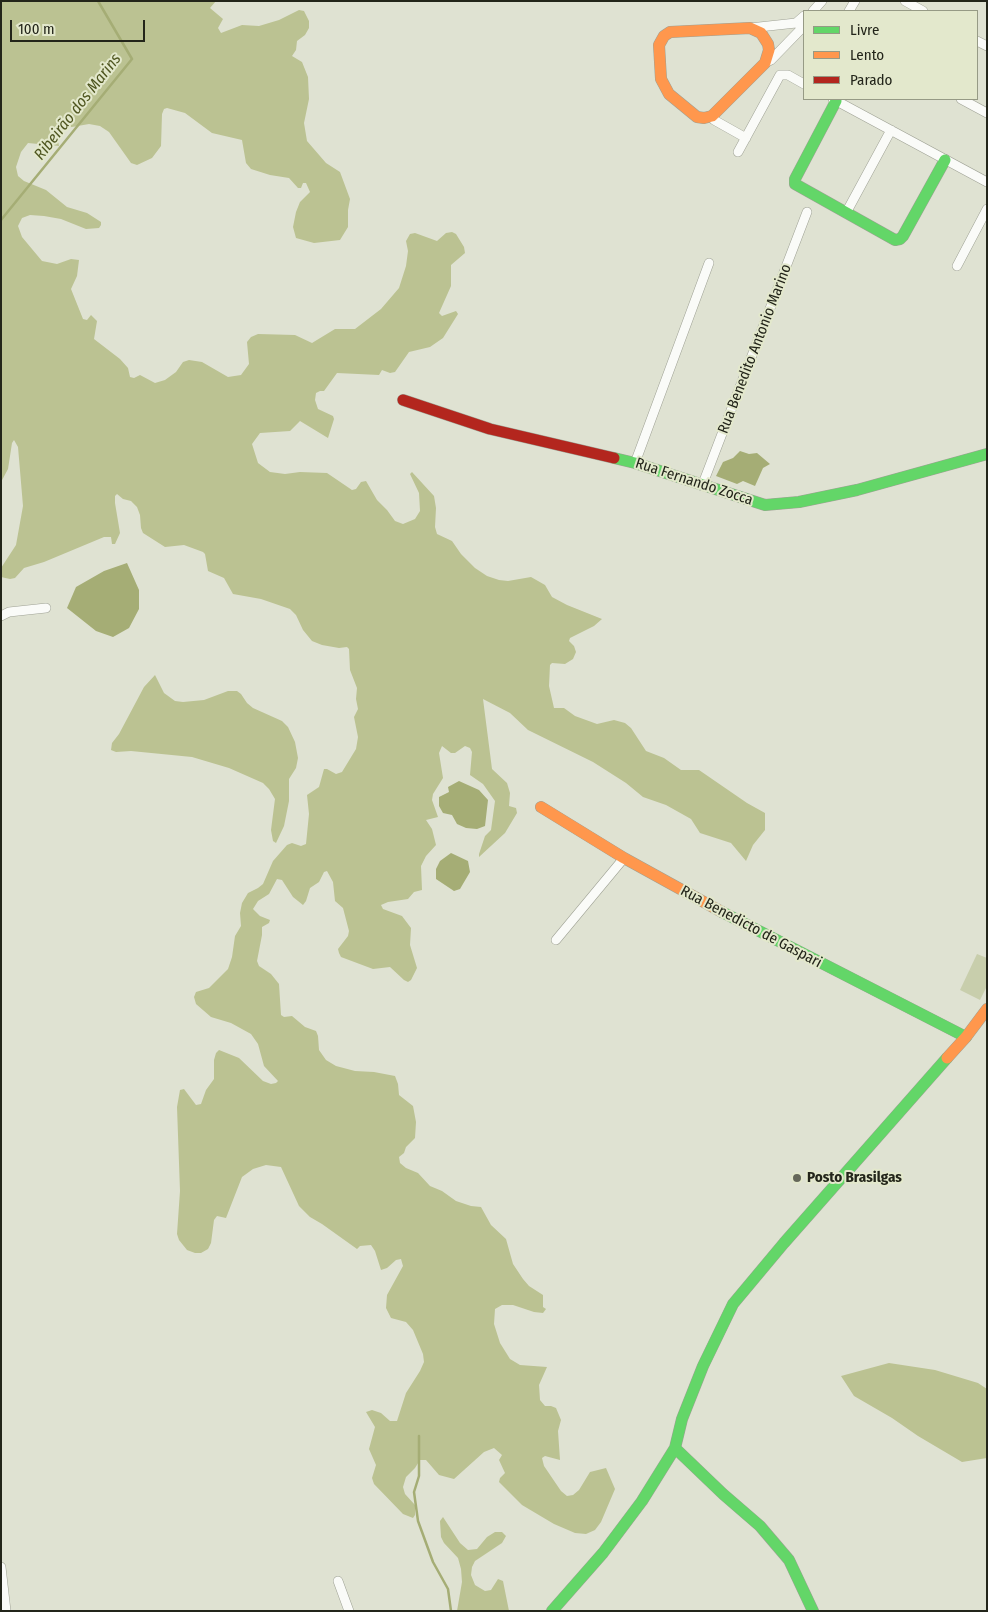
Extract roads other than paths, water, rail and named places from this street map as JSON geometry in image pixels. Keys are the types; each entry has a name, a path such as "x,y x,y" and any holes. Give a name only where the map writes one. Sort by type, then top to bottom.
{"street":[{"path":"905,1 921,10"},
{"path":"803,17 796,23 750,28 670,32 660,41 661,79 669,94 697,117 712,116 803,27"},
{"path":"750,28 761,33 768,44 768,57 765,63"},
{"path":"738,152 780,75 788,75 803,83"},
{"path":"945,160 900,240 895,240 796,186 794,183 834,100 987,182"},
{"path":"963,100 987,113"},
{"path":"712,116 714,120 746,138"},
{"path":"846,213 891,130"},
{"path":"957,266 987,209"},
{"name":"Rua Benedito Antonio Marino","path":"702,486 807,212"},
{"path":"636,463 709,264"},
{"name":"Rua Fernando Zocca","path":"403,400 490,429 636,463 765,505 799,502 857,490 987,454"},
{"path":"1,616 8,612 46,608"},
{"name":"Rua Benedicto de Gaspari","path":"541,807 624,858 746,926 966,1037"},
{"path":"556,940 624,858"},
{"path":"552,1611 603,1553 642,1502 675,1448 682,1419 733,1304 784,1243 966,1037 987,1009"},
{"path":"675,1448 760,1526 789,1560 813,1611"},
{"path":"1,1568 6,1611"},
{"path":"338,1581 349,1611"}],"waterway":[{"name":"Ribeirão dos Marins","path":"1,220 132,59 98,1"},
{"name":"Ribeirão dos Marins","path":"419,1436 419,1476 414,1492 418,1521 433,1562 448,1589 451,1611"}],"place":[{"name":"Posto Brasilgas","path":"797,1178"}]}
